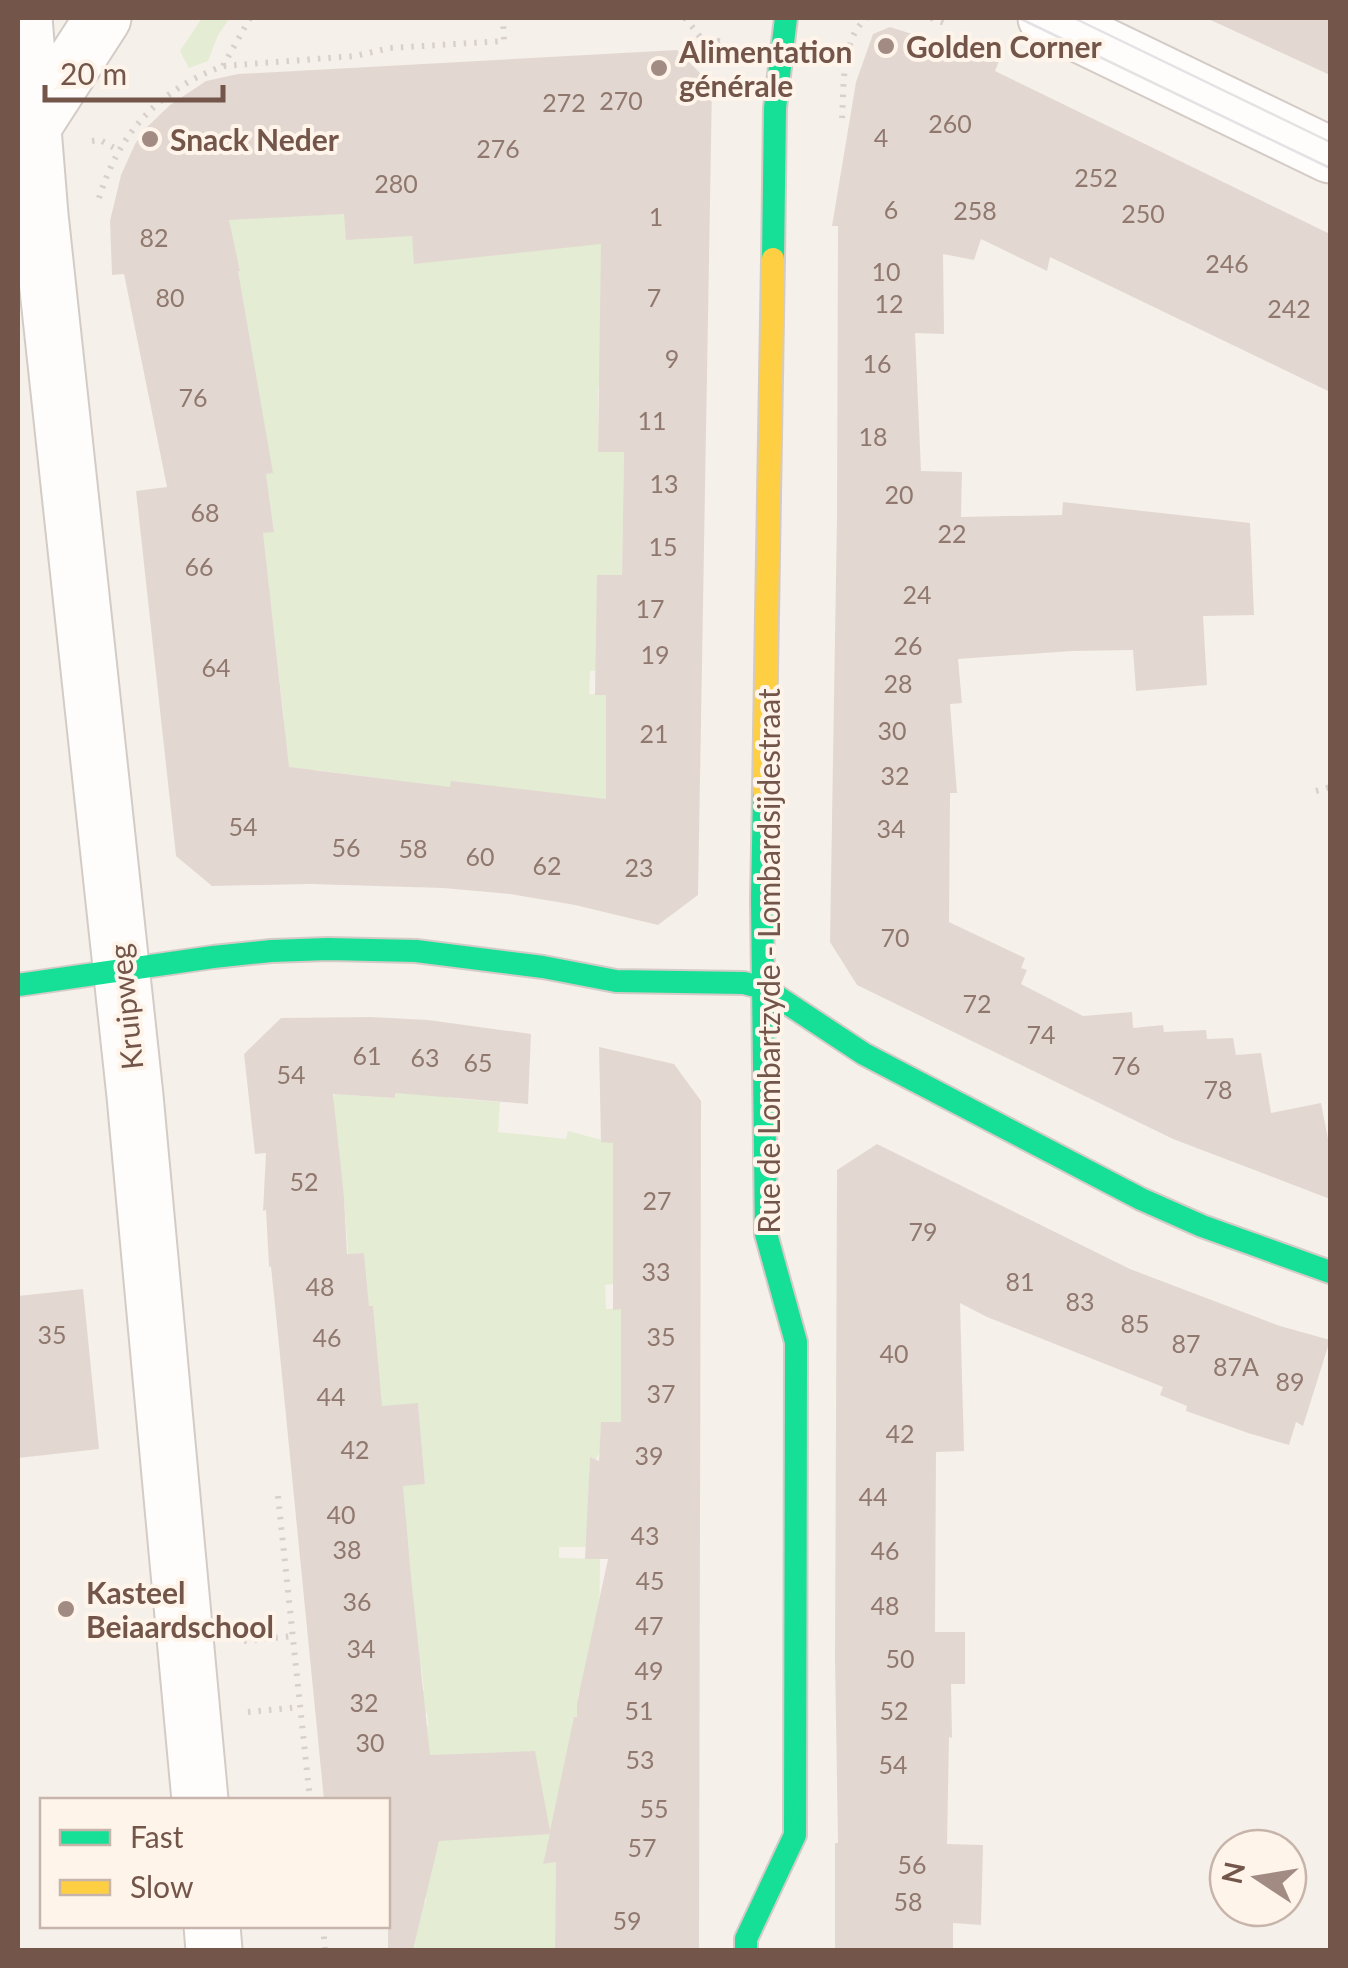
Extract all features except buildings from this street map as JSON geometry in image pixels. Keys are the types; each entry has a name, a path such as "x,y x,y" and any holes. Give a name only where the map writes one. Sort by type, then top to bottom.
{"street":[{"name":"Kruipweg","path":"24,18 32,128 29,218 122,970 200,1798"},
{"path":"32,128 103,18"},
{"name":"Rue de Lombartzyde - Lombardsijdestraat","path":"746,1950 746,1939 795,1834 796,1342 766,1234 763,879 775,128 786,18"},
{"path":"1046,18 1330,155"},
{"path":"18,986 271,951 372,949 509,962 616,980 744,983 764,988 864,1054 1141,1199 1218,1232 1330,1272"}],"path":[{"path":"223,66 250,18"},
{"path":"96,208 118,150 134,126 167,96 208,72 223,66 504,40 503,18"},
{"path":"685,18 718,61 720,76"},
{"path":"842,118 846,60 858,24 866,18"},
{"path":"931,18 950,24"},
{"path":"1316,791 1330,788"},
{"path":"278,1496 310,1798"},
{"path":"230,1643 292,1636"},
{"path":"237,1713 300,1707"}],"green space":[{"path":"202,18 230,18 208,61 189,68 180,51"},
{"path":"606,187 600,325 638,326 598,388 598,451 624,452 622,575 608,670 590,671 589,694 608,695 606,763 619,839 449,802 382,810 384,779 316,770 254,796 284,718 272,614 252,534 274,531 266,476 224,480 207,277 240,270 234,246 188,196 362,213 411,225 415,264"},
{"path":"395,1090 500,1102 498,1132 566,1139 568,1131 613,1143 613,1284 605,1285 606,1309 622,1309 621,1422 601,1422 600,1451 596,1460 590,1458 589,1547 559,1547 559,1558 600,1559 598,1693 578,1693 556,1890 555,1950 400,1950 411,1939 407,1905 426,1902 424,1873 432,1871 432,1842 442,1840 423,1756 420,1727 428,1726 427,1713 415,1713 414,1691 424,1690 421,1666 415,1666 365,1490 425,1483 418,1404 380,1407 373,1307 369,1306 364,1253 348,1254 333,1109 334,1094 394,1098"}],"tram line":[{"path":"1019,18 1330,168"},
{"path":"1074,18 1330,142"}],"traffic: fast":[{"path":"773,259 775,108 786,18"},
{"path":"746,1950 746,1939 795,1835 796,1342 766,1234 764,792"},
{"path":"18,985 213,957 328,949 416,951 543,967 616,981 744,983 764,988 864,1054 1141,1199 1202,1226 1330,1272"}],"traffic: slow":[{"path":"764,792 773,259"}],"place":[{"name":"Golden Corner","path":"886,46"},
{"name":"Alimentation générale","path":"659,68"},
{"name":"Snack Neder","path":"150,139"},
{"name":"Kasteel Beiaardschool","path":"66,1609"}]}
